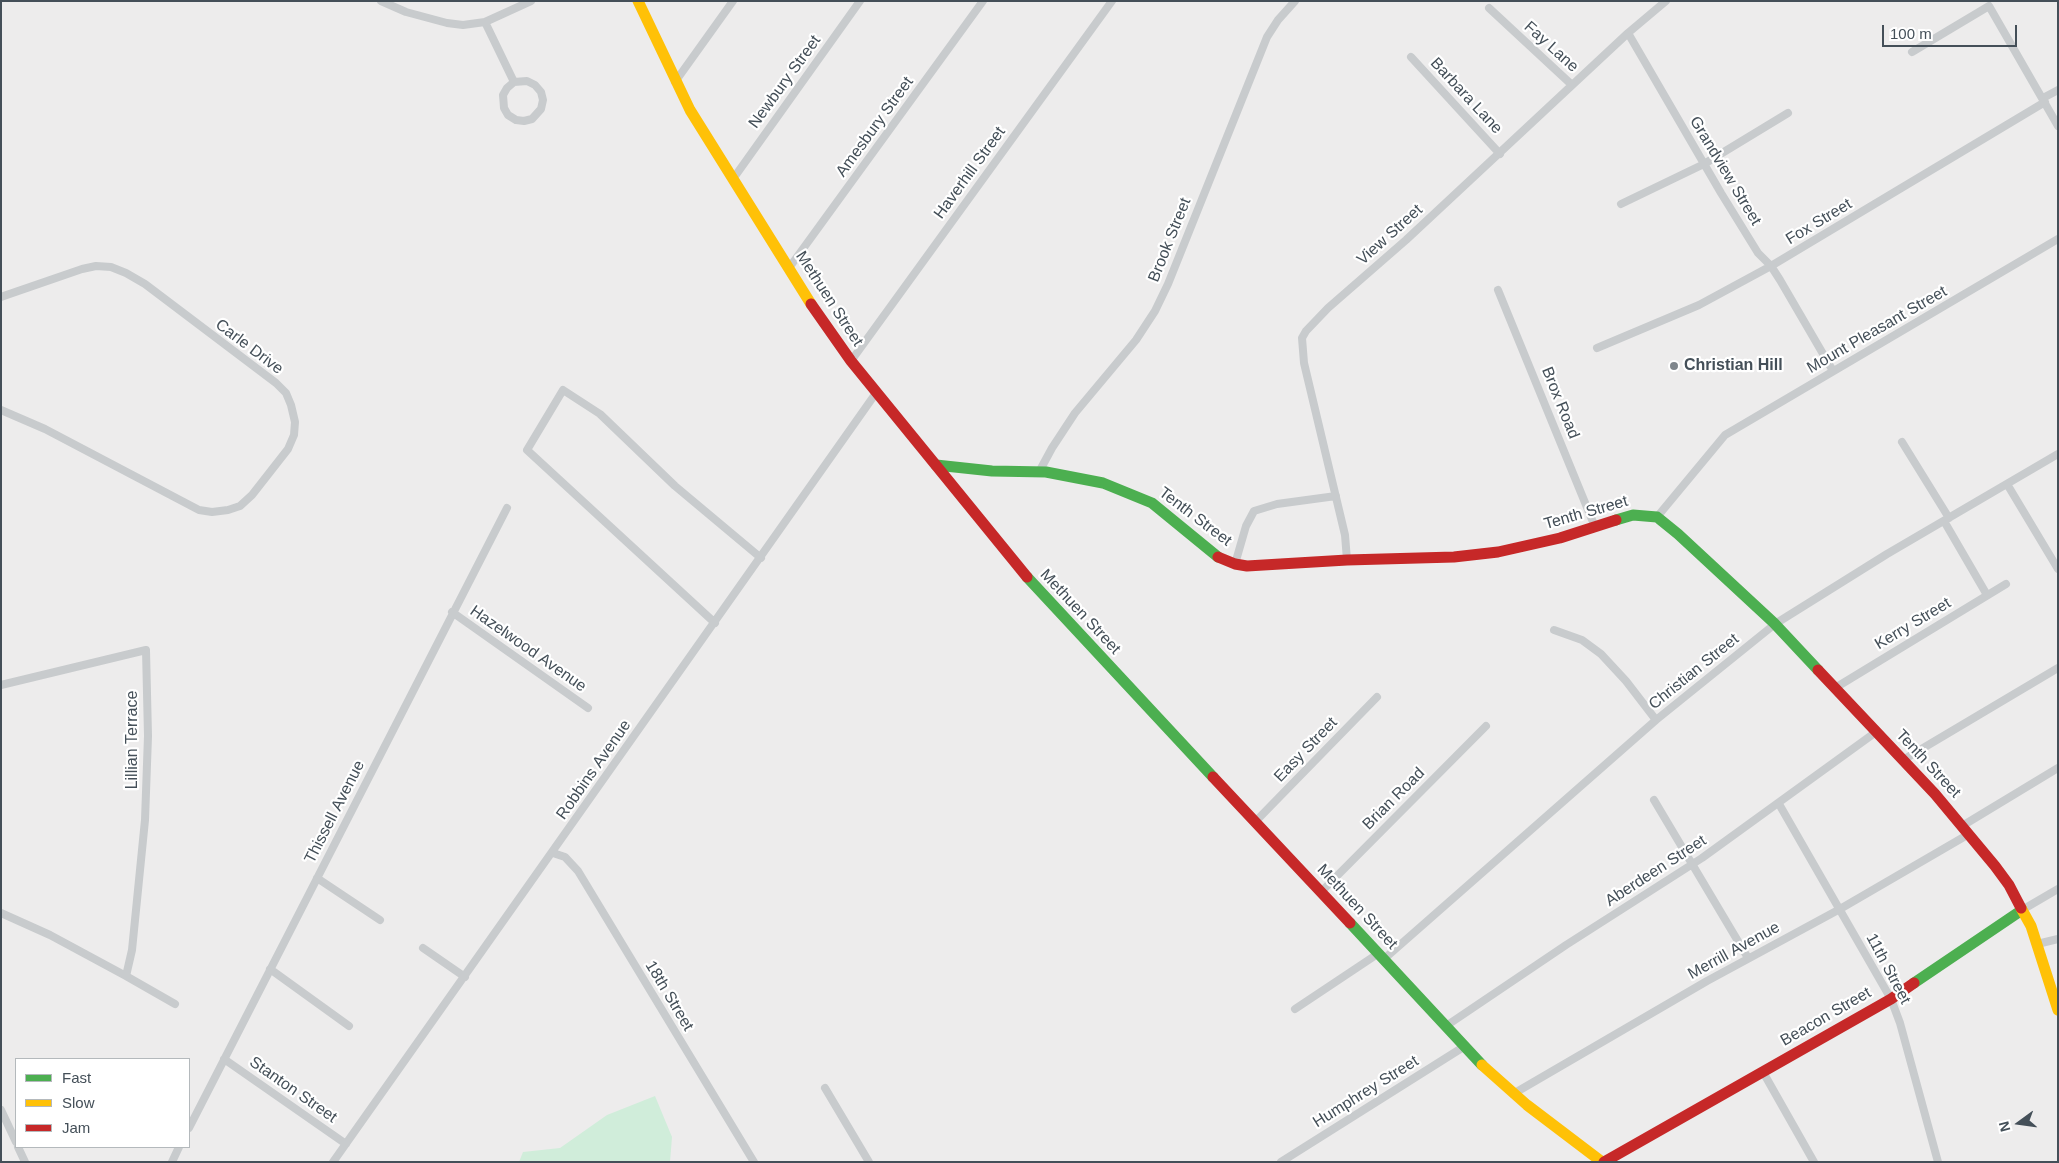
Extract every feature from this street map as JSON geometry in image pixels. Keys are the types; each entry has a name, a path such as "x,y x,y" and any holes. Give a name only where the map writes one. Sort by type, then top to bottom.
{"street":[{"path":"381,1 406,12 447,23 463,25 485,22 531,1"},
{"name":"Methuen Street","path":"638,1 690,110 850,361 1043,598 1490,1074 1513,1094 1603,1162"},
{"path":"675,82 733,1"},
{"name":"Newbury Street","path":"733,179 860,1"},
{"name":"Amesbury Street","path":"789,268 983,1"},
{"name":"Haverhill Street","path":"850,361 1112,1"},
{"name":"Brook Street","path":"1039,472 1075,413 1130,347 1155,311 1168,284 1267,38 1278,20 1295,1"},
{"name":"View Street","path":"1347,560 1345,535 1304,363 1302,338 1306,331 1328,308 1406,240 1628,33 1666,1"},
{"path":"1912,52 1989,6 2058,126"},
{"name":"Fay Lane","path":"1488,8 1572,85"},
{"path":"485,22 514,82"},
{"name":"Grandview Street","path":"1628,33 1704,164 1758,253 1771,266 1833,371"},
{"name":"Barbara Lane","path":"1411,58 1500,154"},
{"path":"527,81 535,85 541,92 543,100 542,109 532,119 516,120 508,115 504,108 503,95 514,82 527,81"},
{"name":"Fox Street","path":"1597,348 1699,305 1771,266 2058,90"},
{"path":"1621,204 1704,164 1788,113"},
{"name":"Mount Pleasant Street","path":"1657,517 1725,435 2058,239"},
{"name":"Carle Drive","path":"1,297 96,266 126,273 145,284 276,383 286,393 295,422 294,435 288,448 252,495 240,506 212,512 199,510 45,430 1,410"},
{"name":"Brox Road","path":"1498,290 1595,527"},
{"path":"715,623 527,450 563,390 600,414 675,486 761,558"},
{"name":"Robbins Avenue","path":"334,1162 876,393"},
{"path":"1902,442 1987,595"},
{"name":"Christian Street","path":"1295,1009 1381,956 1656,720 1775,624 1824,592 1946,519 2057,457"},
{"name":"Tenth Street","path":"936,465 1064,474 1103,483 1142,497 1170,516 1219,556 1235,564 1261,566 1347,560 1435,558 1498,552 1536,545 1634,515 1657,517 1678,534 1775,624 1903,760 1996,866 2031,926 2058,1010"},
{"path":"2007,484 2058,569"},
{"path":"1235,564 1246,526 1253,513 1262,507 1276,504 1336,496"},
{"name":"Thissell Avenue","path":"190,1126 507,508"},
{"name":"Kerry Street","path":"1835,688 2006,584"},
{"name":"Hazelwood Avenue","path":"452,612 588,708"},
{"path":"1554,630 1582,640 1601,654 1622,676 1656,720"},
{"name":"Lillian Terrace","path":"1,685 146,650 148,736 146,820 132,950 126,976"},
{"path":"1903,760 2058,668"},
{"name":"Easy Street","path":"1255,822 1376,697"},
{"name":"Brian Road","path":"1321,892 1486,726"},
{"name":"Aberdeen Street","path":"1446,1026 1566,945 1692,864 1876,732"},
{"name":"Merrill Avenue","path":"1513,1094 1748,958 1840,909 1966,830 2058,768"},
{"path":"1654,800 1748,958"},
{"name":"11th Street","path":"1778,804 1891,999 1900,1023 1938,1162"},
{"name":"18th Street","path":"553,853 565,857 578,871 754,1162"},
{"path":"317,878 380,920"},
{"name":"Beacon Street","path":"1603,1162 1891,999 2022,910 2058,889"},
{"path":"1,913 50,935 175,1004"},
{"path":"2037,944 2058,939"},
{"path":"423,948 465,977"},
{"path":"270,969 349,1026"},
{"name":"Humphrey Street","path":"1282,1162 1465,1046"},
{"name":"Stanton Street","path":"224,1059 346,1144"},
{"path":"1763,1072 1814,1162"},
{"path":"825,1088 869,1162"},
{"path":"1,1110 15,1140"},
{"path":"18,1148 25,1162"},
{"path":"172,1162 179,1148"}],"green space":[{"path":"655,1096 672,1137 670,1162 519,1162 523,1152 560,1148 607,1115"}],"traffic: fast":[{"path":"936,465 992,471 1046,472 1103,483 1152,503 1218,557"},
{"path":"1616,520 1633,515 1657,517 1678,534 1774,623 1818,670"},
{"path":"1027,577 1213,777"},
{"path":"1914,983 2022,910"},
{"path":"1350,923 1482,1065"}],"traffic: slow":[{"path":"638,1 690,110 811,304"},
{"path":"2021,908 2031,926 2058,1010"},
{"path":"1482,1065 1527,1105 1602,1162"}],"traffic: jam":[{"path":"811,304 851,361 1027,577"},
{"path":"1218,557 1235,564 1247,566 1347,560 1454,557 1498,552 1560,538 1616,520"},
{"path":"1818,670 1935,794 1995,866 2009,885 2021,908"},
{"path":"1213,777 1350,923"},
{"path":"1604,1162 1891,999 1914,983"}],"place":[{"name":"Christian Hill","path":"1674,366"}]}
